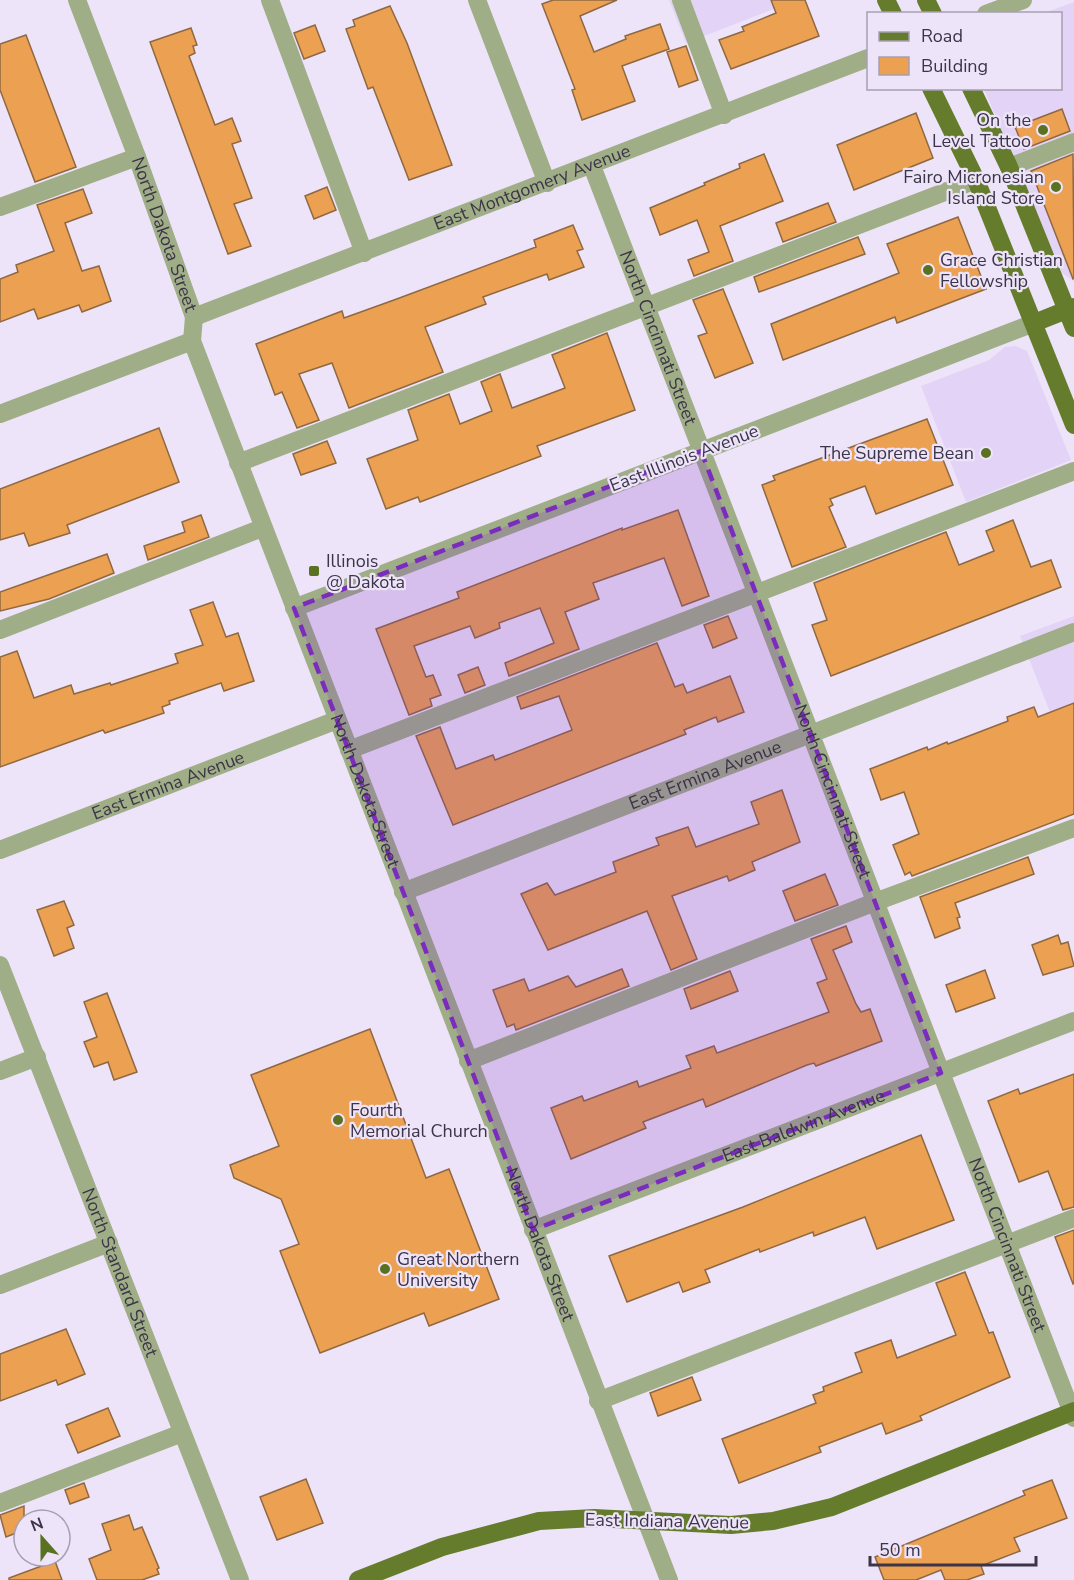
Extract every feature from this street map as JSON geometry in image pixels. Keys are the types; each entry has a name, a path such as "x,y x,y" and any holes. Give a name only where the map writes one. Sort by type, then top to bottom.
{"main road":[{"path":"933,90 976,180 1074,425"},
{"path":"972,90 1009,167 1070,309 1074,328"},
{"name":"East Illinois Avenue","path":"1034,323 1070,309"},
{"name":"East Indiana Avenue","path":"358,1580 442,1547 539,1521 594,1518 645,1523 731,1526 773,1521 832,1507 1073,1414"}],"street":[{"name":"North Dakota Street","path":"77,0 137,157 194,317 192,341 262,528 645,1523 669,1580"},
{"path":"270,0 364,253"},
{"path":"477,0 547,183"},
{"path":"681,0 724,115"},
{"path":"992,12 1023,0"},
{"name":"East Montgomery Avenue","path":"194,317 592,166 867,58"},
{"path":"1009,167 1074,142"},
{"path":"0,207 137,157"},
{"name":"North Cincinnati Street","path":"592,166 1073,1414"},
{"path":"238,463 976,180"},
{"name":"East Illinois Avenue","path":"294,608 1034,323"},
{"path":"0,414 192,341"},
{"path":"349,750 757,595 1074,471"},
{"path":"0,630 262,528"},
{"name":"East Ermina Avenue","path":"403,892 1074,632"},
{"name":"East Ermina Avenue","path":"0,850 337,720"},
{"path":"468,1062 875,902 1074,828"},
{"name":"North Standard Street","path":"0,965 240,1580"},
{"name":"East Baldwin Avenue","path":"533,1230 1074,1021"},
{"path":"0,1071 37,1057"},
{"path":"598,1401 1074,1218"},
{"path":"0,1286 109,1243"},
{"path":"0,1503 182,1433"}],"highlighted area":[{"path":"701,451 941,1073 533,1230 294,608"}],"shaded area":[{"path":"669,0 797,0 686,43"},
{"path":"1074,2 1074,281 1062,273 984,90 1062,90 1062,12 1047,12"},
{"path":"1016,346 1027,351 1071,460 966,502 921,386 989,360 1005,347"},
{"path":"1074,616 1074,767 1072,768 1020,636"}],"building":[{"path":"553,0 617,0 580,16 594,52 626,39 625,36 660,24 669,49 622,66 635,101 582,120 572,90 575,89 542,4"},
{"path":"771,0 805,0 819,36 731,69 719,40 744,31 742,27 776,13"},
{"path":"390,6 407,43 452,165 409,180 373,87 368,89 346,29 355,26 353,20"},
{"path":"315,25 325,51 304,59 294,33"},
{"path":"191,28 197,45 193,46 195,53 189,56 215,125 232,118 241,141 232,144 252,198 234,204 251,246 228,254 150,42"},
{"path":"26,35 76,167 35,182 0,90 0,44"},
{"path":"686,46 698,80 679,87 667,52"},
{"name":"On the Level Tattoo","path":"1062,109 1070,131 1024,149 1015,127"},
{"path":"916,113 933,158 854,190 837,145"},
{"path":"764,154 783,201 720,226 733,261 694,276 688,260 709,252 697,220 660,235 650,208 705,185 704,183 740,168 739,164"},
{"name":"Fairo Micronesian Island Store","path":"1073,154 1074,278 1073,279 1031,171"},
{"path":"327,187 336,210 314,219 305,196"},
{"path":"83,189 92,213 65,223 82,271 99,266 111,301 82,312 79,305 38,319 34,309 0,322 0,279 18,272 16,265 54,251 37,205"},
{"path":"828,203 836,222 783,242 776,223"},
{"path":"958,217 986,289 897,323 895,317 783,360 771,324 899,273 887,244"},
{"path":"573,225 583,249 577,251 584,267 549,280 547,274 483,297 486,304 425,327 443,372 349,408 332,363 299,374 319,420 297,428 282,392 275,395 256,344 342,311 344,318 536,247 534,240"},
{"path":"858,237 865,254 759,292 754,277"},
{"path":"723,289 753,363 715,378 698,336 707,333 693,300"},
{"path":"607,333 635,410 537,446 541,456 420,502 418,497 386,509 367,459 418,440 408,410 449,394 460,424 492,411 481,382 500,374 512,408 565,388 552,355"},
{"path":"927,419 953,485 876,514 865,486 830,499 833,505 829,507 846,547 792,567 762,485 775,480 773,476"},
{"path":"159,428 179,482 67,525 70,533 29,546 24,533 0,540 0,489"},
{"path":"327,441 336,463 301,475 293,454"},
{"path":"678,510 709,596 682,606 664,558 593,583 599,599 565,612 579,649 509,676 505,663 554,643 540,608 499,623 500,628 475,638 470,626 414,646 426,677 433,675 441,695 430,699 432,706 409,715 376,629 459,598 457,592 622,528 622,530"},
{"path":"201,515 209,537 148,560 144,546 185,532 182,522"},
{"path":"1013,520 1031,567 1051,560 1061,587 831,676 812,625 827,620 814,583 946,532 959,565 994,551 986,531"},
{"path":"107,554 114,573 49,599 0,611 0,592"},
{"path":"213,602 226,637 238,633 254,681 224,691 221,683 169,701 170,704 162,707 164,713 105,733 103,730 0,767 0,657 17,651 34,698 71,685 74,694 110,683 111,685 178,663 175,654 203,645 190,610"},
{"path":"728,616 737,638 713,648 704,625"},
{"path":"657,643 675,687 683,684 687,693 730,676 744,712 718,722 716,717 684,730 686,734 453,825 416,736 440,727 456,769 493,755 495,760 572,730 559,696 521,709 517,697"},
{"path":"478,667 485,685 465,693 458,675"},
{"path":"1074,703 1074,814 912,876 910,872 905,875 893,845 919,834 904,792 881,800 870,769 927,747 928,750 947,742 948,744 1008,721 1007,717 1034,707 1038,717"},
{"path":"782,790 800,842 752,862 755,870 729,881 727,876 672,896 697,959 671,970 647,911 548,950 521,894 547,883 555,895 616,872 613,862 659,845 656,838 688,827 696,847 759,824 751,802"},
{"path":"1028,857 1034,874 955,903 960,917 957,918 960,928 935,938 920,897"},
{"path":"825,874 838,905 795,921 783,891"},
{"path":"64,901 74,925 67,928 74,948 54,956 37,910"},
{"path":"846,926 852,942 833,950 856,1004 861,1012 870,1009 882,1041 816,1066 814,1063 807,1065 706,1107 703,1099 643,1122 646,1128 571,1159 551,1108 582,1096 584,1101 637,1081 639,1087 691,1068 686,1056 714,1046 717,1053 829,1012 817,983 827,979 811,939"},
{"path":"1058,935 1061,944 1068,942 1074,966 1043,975 1032,945"},
{"path":"622,969 629,986 516,1030 514,1024 507,1027 493,990 524,979 529,991 568,976 576,987"},
{"path":"985,970 995,998 956,1012 946,985"},
{"path":"730,971 738,991 691,1009 684,989"},
{"path":"107,993 137,1072 114,1080 108,1062 94,1067 84,1042 97,1037 84,1002"},
{"path":"370,1029 426,1178 449,1169 499,1299 429,1326 424,1313 320,1353 280,1251 299,1244 281,1199 234,1178 230,1165 279,1146 251,1075"},
{"path":"1074,1074 1074,1207 1063,1210 1048,1171 1019,1182 988,1101 1018,1089 1020,1094"},
{"path":"921,1135 954,1220 877,1249 865,1217 814,1236 813,1232 760,1252 759,1249 705,1270 710,1282 683,1292 679,1282 627,1302 609,1256 743,1207"},
{"path":"1074,1230 1074,1283 1073,1284 1055,1237"},
{"path":"965,1272 989,1333 993,1332 1010,1377 920,1416 922,1420 886,1434 882,1423 819,1447 821,1452 739,1483 722,1439 816,1403 813,1395 824,1391 823,1387 862,1372 855,1353 891,1340 897,1358 956,1335 936,1283"},
{"path":"66,1329 85,1374 58,1385 56,1380 0,1401 0,1354"},
{"path":"692,1377 701,1400 658,1416 650,1393"},
{"path":"108,1408 120,1436 78,1453 66,1425"},
{"path":"306,1479 323,1523 277,1540 260,1497"},
{"path":"1052,1480 1067,1518 1014,1538 1020,1551 981,1566 984,1574 967,1580 945,1580 941,1570 916,1580 884,1580 875,1557 1025,1495 1023,1491"},
{"path":"84,1483 89,1497 70,1504 65,1490"},
{"path":"12,1510 12,1535 6,1537 0,1515"},
{"path":"129,1515 134,1530 142,1527 159,1568 157,1569 159,1574 142,1580 97,1580 89,1559 111,1550 102,1524"},
{"path":"36,1568 58,1568 62,1580 9,1580 9,1578"}],"place":[{"name":"On the Level Tattoo","path":"1043,130"},
{"name":"Fairo Micronesian Island Store","path":"1056,187"},
{"name":"Grace Christian Fellowship","path":"928,270"},
{"name":"The Supreme Bean","path":"986,453"},
{"name":"Illinois @ Dakota","path":"314,571"},
{"name":"Fourth Memorial Church","path":"338,1120"},
{"name":"Great Northern University","path":"385,1269"}]}
